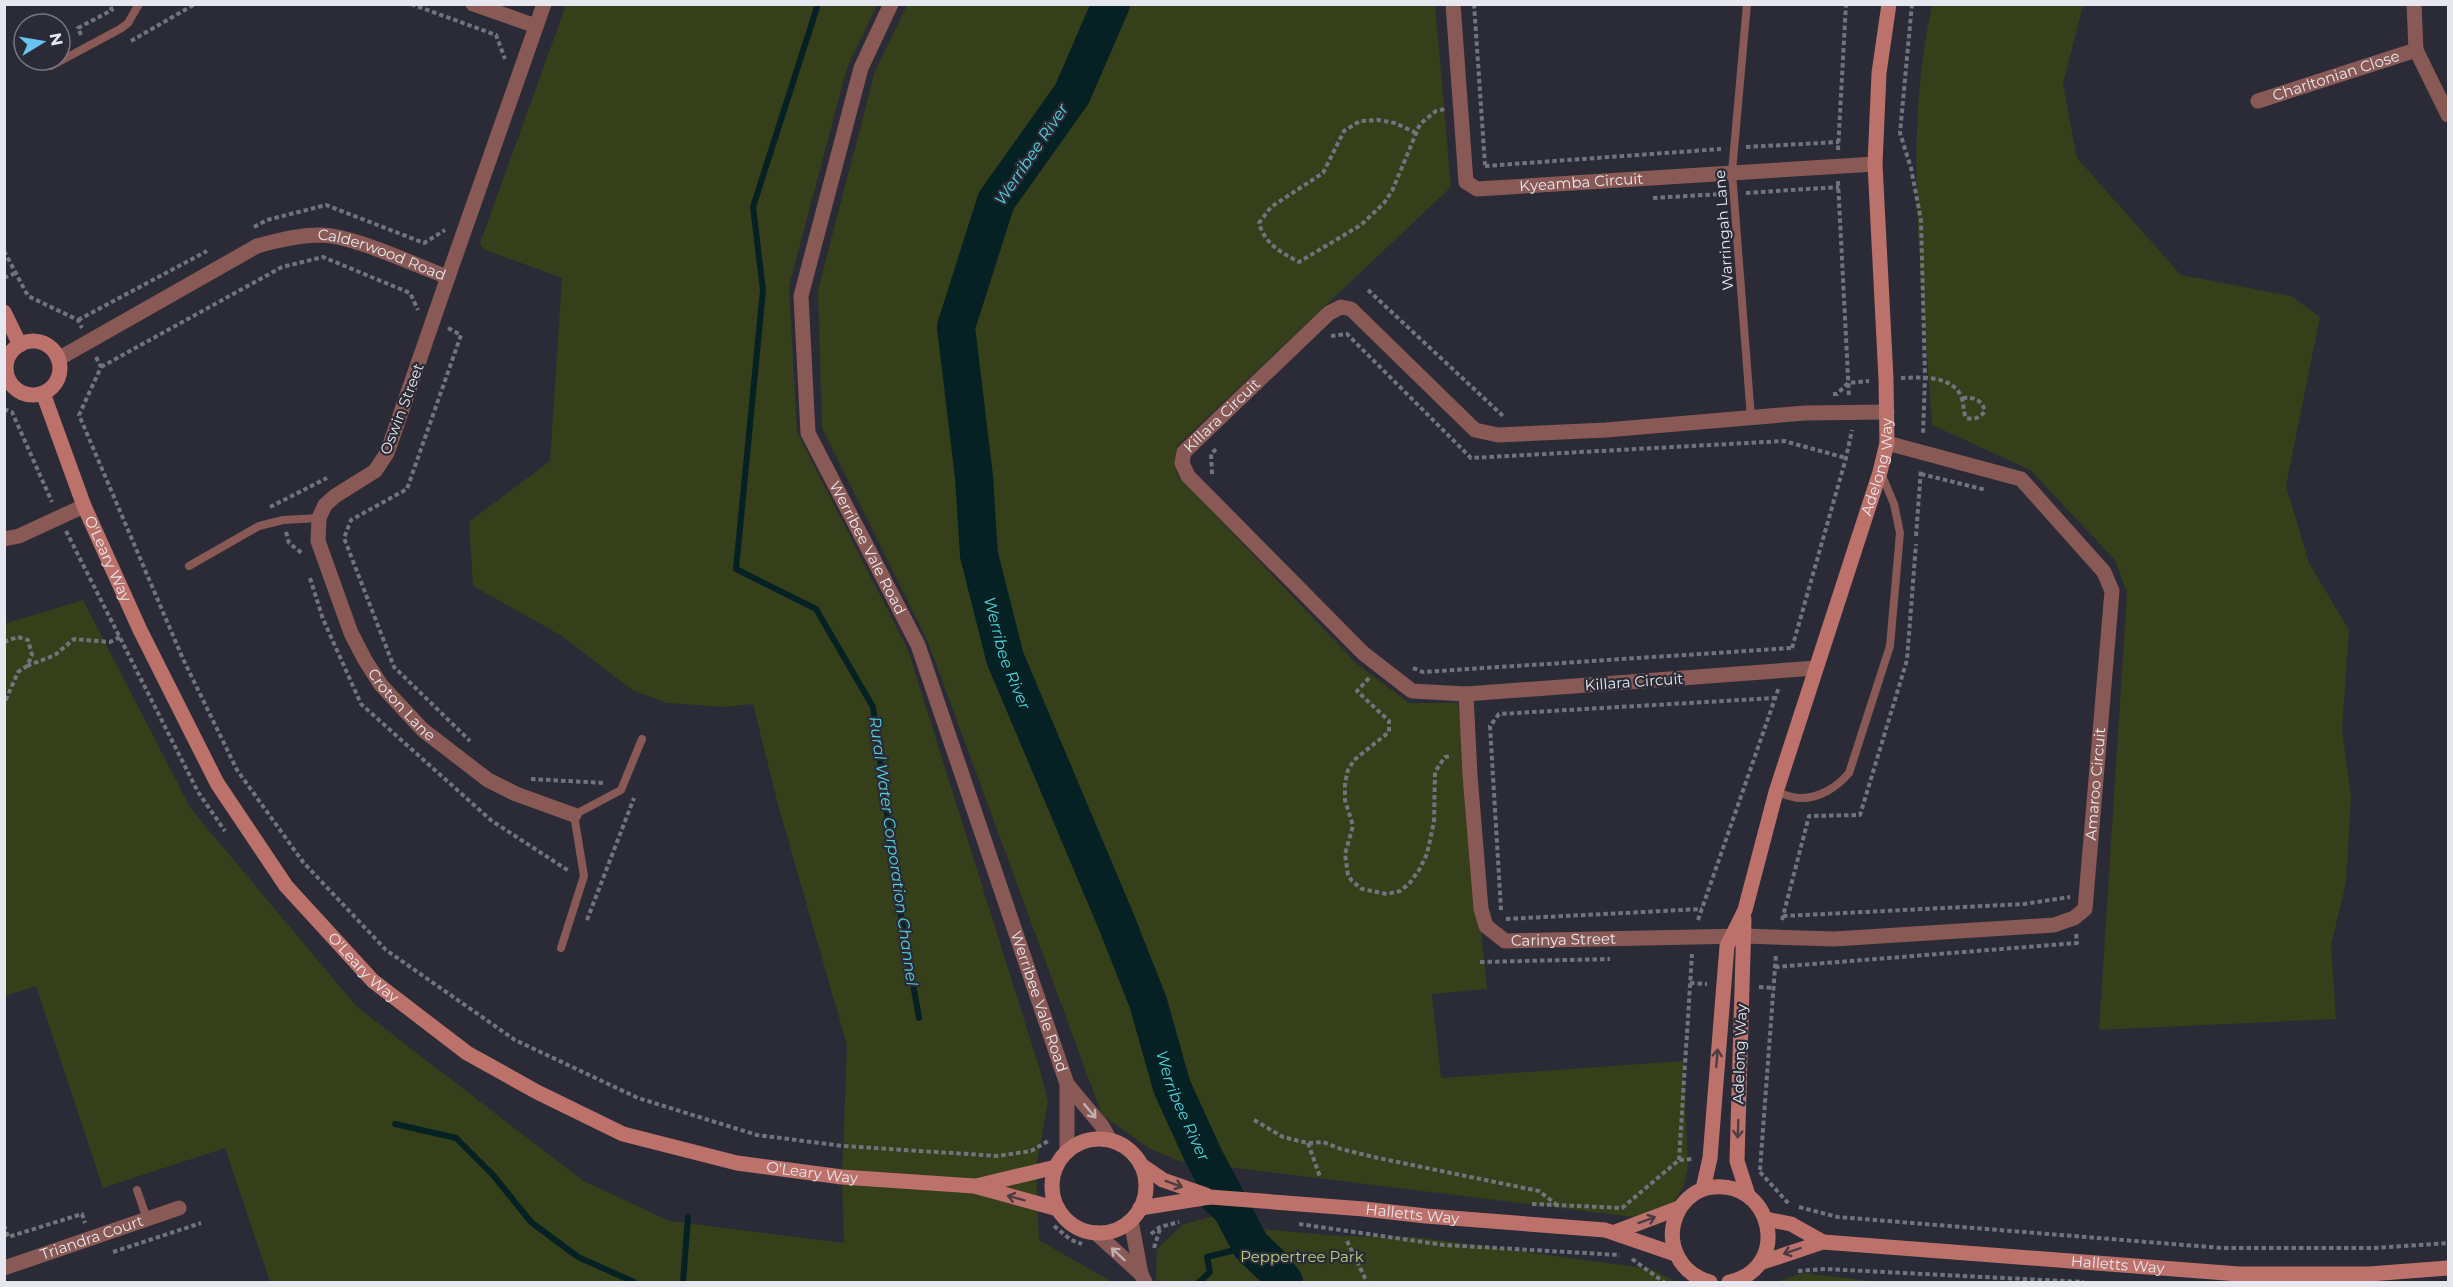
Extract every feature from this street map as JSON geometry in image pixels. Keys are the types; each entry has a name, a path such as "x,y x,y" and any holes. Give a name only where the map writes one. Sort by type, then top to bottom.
{"street":[{"path":"473,4 536,26"},
{"name":"Calderwood Road","path":"58,359 257,246 284,237 322,235 348,240 448,278 544,4"},
{"name":"Werribee Vale Road","path":"891,4 861,68 801,296 808,433 918,645 1066,1084 1069,1124 1067,1152"},
{"name":"Kyeamba Circuit","path":"1453,4 1466,182 1477,189 1875,164"},
{"name":"Adelong Way","path":"1766,1219 1762,1210 1748,1195 1737,1161 1738,936 1776,792 1880,472 1887,442 1875,164 1879,73 1888,4"},
{"path":"2414,4 2416,50 2448,115"},
{"name":"Charltonian Close","path":"2258,101 2416,50"},
{"name":"Oswin Street","path":"319,518 325,505 335,496 375,471 387,453 448,278"},
{"name":"Killara Circuit","path":"1816,668 1466,694 1412,691 1363,653 1188,476 1182,463 1184,452 1329,313 1341,307 1351,309 1475,430 1498,435 1606,430 1805,413 1887,412"},
{"path":"4,312 20,345"},
{"path":"38,342 46,345 58,359 57,381 43,393 29,395 20,393 8,380 5,371 9,356 20,345 38,342"},
{"name":"O'Leary Way","path":"43,393 84,506 140,630 217,783 286,886 373,981 467,1053 537,1092 623,1134 737,1163 842,1177 974,1186 1058,1209"},
{"name":"Amaroo Circuit","path":"1738,936 1834,939 2054,925 2074,918 2085,909 2112,591 2104,572 2021,479 1923,450 1887,442"},
{"path":"4,539 19,536 84,506"},
{"name":"Croton Lane","path":"319,518 318,541 351,633 381,685 423,730 488,780 516,794 574,815"},
{"name":"Carinya Street","path":"1466,694 1481,909 1486,926 1497,936 1505,941 1738,936"},
{"name":"Adelong Way","path":"1703,1189 1710,1158 1727,946 1738,936"},
{"name":"Werribee Vale Road","path":"1066,1084 1102,1126 1110,1140"},
{"path":"1136,1214 1109,1232 1084,1231 1074,1226 1058,1209 1053,1195 1052,1181 1056,1167 1067,1152 1080,1143 1095,1139 1110,1140 1128,1150 1141,1166 1146,1180 1145,1194 1136,1214 1137,1245 1143,1278"},
{"name":"Halletts Way","path":"1141,1166 1163,1180 1210,1197"},
{"name":"O'Leary Way","path":"974,1186 1056,1167"},
{"path":"1615,1232 1679,1208 1703,1189 1718,1186 1734,1188 1748,1195"},
{"name":"Halletts Way","path":"1136,1214 1161,1204 1210,1197 1615,1232"},
{"name":"Triandra Court","path":"4,1268 179,1208"},
{"path":"1679,1208 1673,1223 1672,1239 1676,1254 1683,1267 1694,1276 1710,1282"},
{"path":"1760,1263 1767,1249 1769,1234 1766,1219"},
{"name":"Halletts Way","path":"1766,1219 1791,1224 1823,1242"},
{"path":"1615,1232 1676,1254"},
{"path":"1096,1233 1143,1278"},
{"name":"Halletts Way","path":"1730,1282 1750,1274 1760,1263 1823,1242 2239,1274 2369,1274 2448,1268"}],"lane":[{"path":"72,55 128,23 139,4"},
{"name":"Warringah Lane","path":"1747,4 1732,172 1751,418"},
{"path":"1776,792 1800,798 1820,794 1838,786 1850,773 1890,646 1900,533 1894,504 1880,472"},
{"path":"189,566 259,526 284,520 319,518"},
{"path":"561,948 584,876 574,815 621,790 642,739"},
{"path":"137,1190 147,1219"}],"path":[{"path":"122,46 195,4"},
{"path":"411,4 496,35 505,58 501,69"},
{"path":"1523,1204 1622,1208 1679,1160 1692,937 1792,648 1852,434 1837,165 1845,4"},
{"path":"1760,1171 1778,937 1809,816 1860,814 1907,660 1923,450 1925,377 1921,220 1911,168 1900,133 1912,4"},
{"path":"1416,133 1395,123 1378,120 1360,121 1344,131 1323,173 1271,207 1259,223 1262,234 1271,245 1299,262 1361,225 1392,191 1420,124 1436,111 1460,107"},
{"path":"1485,166 1839,141"},
{"path":"246,231 267,220 326,205 423,243 445,231 449,220"},
{"path":"78,320 214,248"},
{"path":"4,251 18,272 28,296 78,320 101,368"},
{"path":"476,747 394,667 344,538 351,520 407,489 461,335 420,316 411,293 323,257 282,267 101,368 79,415 183,659 232,760 303,862 386,950 515,1040 638,1098 757,1135 843,1146 998,1156 1031,1151 1057,1136 1069,1124"},
{"path":"4,278 18,272"},
{"path":"1368,290 1504,417"},
{"path":"1323,344 1331,336 1347,334 1471,458 1784,441 1846,458"},
{"path":"1828,394 1837,394 1848,383 1925,377 1953,386 1962,398 1962,408 1966,418 1973,419 1981,416 1985,411 1982,403 1976,399 1962,398"},
{"path":"4,409 12,412 59,518 198,792 225,831"},
{"path":"1219,447 1211,454 1211,473 1219,481"},
{"path":"1921,474 1994,492"},
{"path":"266,509 329,477"},
{"path":"4,642 18,637 28,640 32,655 27,666"},
{"path":"4,704 18,672 27,666 55,655 74,639 110,642 120,637"},
{"path":"1412,667 1423,672 1792,648"},
{"path":"1380,667 1357,691 1389,721 1389,732 1368,748 1348,770 1345,800 1353,826 1345,854 1348,875 1352,881 1362,889 1387,894 1400,891 1409,884 1427,854 1434,822 1436,772 1445,757 1469,753"},
{"path":"1702,909 1502,920 1490,726 1499,714 1775,698"},
{"path":"520,779 602,782 635,796 586,925"},
{"path":"1783,916 2024,904 2071,897 2072,887"},
{"path":"1680,956 1692,956"},
{"path":"1480,962 1621,958"},
{"path":"1254,1120 1283,1137 1308,1143 1323,1142 1378,1158 1539,1191 1558,1205"},
{"path":"1308,1143 1320,1177"},
{"path":"1737,1161 1754,1161 1787,1203 1838,1217 2222,1248 2374,1248 2448,1243"},
{"path":"1153,1252 1160,1227 1161,1204"},
{"path":"1137,1245 1160,1227 1181,1221"},
{"path":"1044,1223 1055,1226 1071,1240 1091,1248 1101,1250 1112,1248"},
{"path":"1360,1233 1443,1245 1628,1256 1664,1282"},
{"path":"4,1243 8,1238"},
{"path":"1347,1241 1367,1282"},
{"path":"1790,1271 1825,1269 2092,1282"}],"green space":[{"path":"566,5 877,5 847,68 789,286 797,432 908,650 1040,1070 1048,1102 1036,1168 1039,1240 1112,1282 270,1282 225,1148 103,1188 36,986 5,996 4,624 83,600 191,809 357,1007 582,1180 669,1221 844,1243 842,1177 847,1045 778,805 753,704 724,707 667,703 632,690 562,636 473,586 469,522 550,461 562,278 483,249 480,243"},
{"path":"907,5 1435,5 1451,187 1177,446 1175,461 1177,475 1356,663 1409,703 1458,703 1487,989 1432,994 1441,1078 1683,1061 1688,1168 1684,1185 1672,1206 1633,1217 1179,1161 1149,1148 1102,1115 928,642 822,428 818,290 875,71"},
{"path":"1932,5 2083,5 2063,84 2077,158 2181,275 2291,296 2320,317 2286,486 2309,563 2349,630 2342,730 2351,797 2346,883 2331,945 2336,1019 2099,1030 2127,593 2115,560 2030,470 1932,425 1920,267 1916,162 1923,57"},
{"path":"1213,1216 1267,1269 1277,1282 1156,1282 1157,1249 1182,1225"},
{"name":"Peppertree Park","path":"1238,1227 1340,1236 1417,1237 1651,1269 1677,1282 1289,1282 1275,1264"},
{"path":"1802,1273 1880,1282 1776,1282"}],"shaded area":[{"path":"1194,1194 1233,1221 1270,1258 1289,1282 1277,1282 1267,1269 1202,1207"}],"waterway":[{"name":"Rural Water Corporation Channel","path":"818,4 753,207 763,290 736,569 816,609 873,707 899,904 919,1018"},
{"name":"Werribee River","path":"1111,4 1072,94 996,201 956,327 974,477 979,555 1005,658 1148,1002 1172,1087 1203,1155 1251,1246 1273,1267 1284,1282"},
{"path":"395,1124 456,1138 493,1175 531,1222 578,1257 634,1282"},
{"name":"Rural Water Corporation Channel","path":"683,1282 688,1217"},
{"path":"1199,1282 1210,1272 1207,1257 1251,1246"}]}
